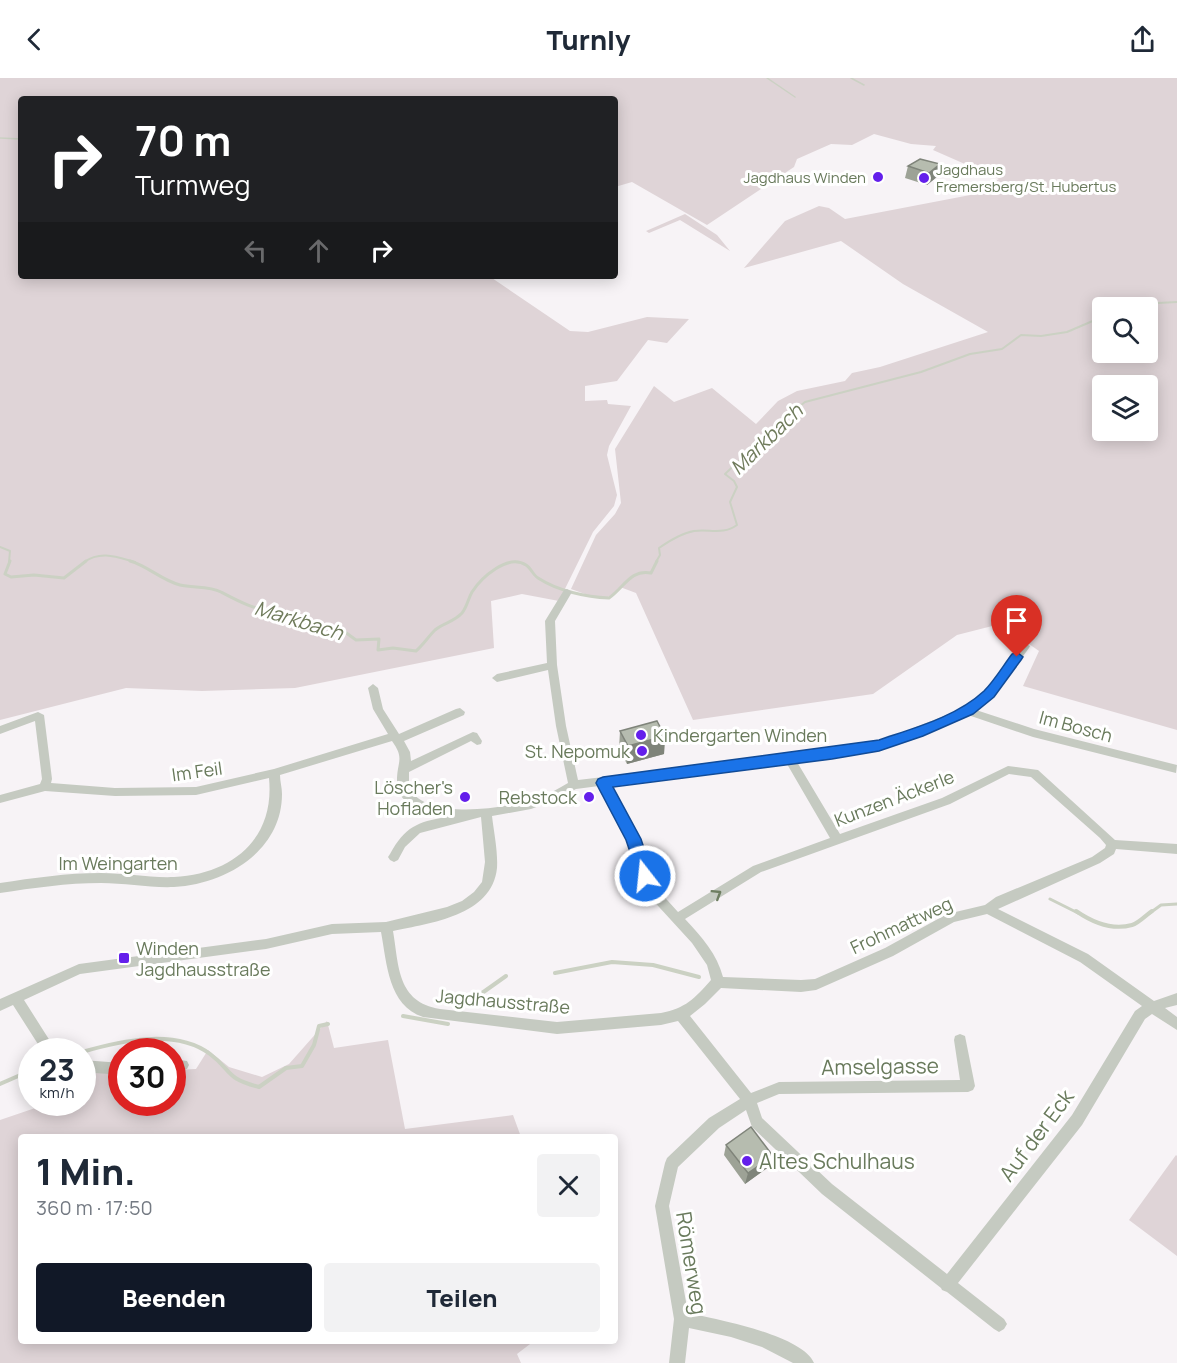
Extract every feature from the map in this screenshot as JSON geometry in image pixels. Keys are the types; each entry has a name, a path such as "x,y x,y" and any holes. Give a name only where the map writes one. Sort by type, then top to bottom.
{"street":[{"path":"567,592 550,621 552,665 561,726 574,785"},
{"path":"394,857 399,846 414,829 429,823 486,814 545,800 574,785 832,754 879,746 968,711 990,693 1025,646"},
{"path":"497,678 552,665"},
{"path":"373,688 378,709 405,752 403,791 416,804 429,809 472,815"},
{"name":"Im Feil","path":"0,799 45,787 115,792 196,791 274,773 395,738 460,711"},
{"name":"Im Bosch","path":"968,711 1033,733 1176,769"},
{"path":"0,730 38,716 40,718 47,779 45,787"},
{"path":"405,769 473,736 477,741"},
{"path":"789,758 837,839"},
{"name":"Kunzen Äckerle","path":"676,919 757,869 946,801 1008,770 1034,773 1112,844"},
{"name":"Im Weingarten","path":"0,888 70,879 183,881 224,870 253,850 270,827 278,798 274,773"},
{"path":"603,783 634,839 653,893 696,939 712,963 718,982"},
{"path":"0,1005 79,969 266,944 332,929 386,927 435,916 472,903 484,892 492,872 486,814"},
{"path":"1177,849 1112,844 1110,851 1096,860 1000,901 988,909 1084,958 1177,1024"},
{"name":"Frohmattweg","path":"718,982 801,986 816,984 889,952 951,918 988,909"},
{"name":"Jagdhausstraße","path":"386,927 399,988 408,1002 421,1011 557,1028 662,1019 681,1015 701,1000 718,982"},
{"path":"16,999 42,1038"},
{"path":"1152,1007 1177,999"},
{"name":"Auf der Eck","path":"947,1285 1077,1120 1140,1015 1152,1007"},
{"path":"681,1015 699,1034 749,1100 757,1122 827,1189 999,1324"},
{"name":"Amselgasse","path":"749,1100 779,1088 968,1086 960,1040"},
{"name":"Römerweg","path":"677,1363 682,1319 662,1206 672,1163 714,1123 749,1100"},
{"path":"682,1319 747,1334 796,1355 806,1363"}],"shaded area":[{"path":"0,78 1177,78 1177,730 1023,686 1039,651 1000,624 957,635 873,694 693,720 636,593 620,587 609,597 597,598 571,589 596,535 615,514 621,503 615,449 654,386 674,402 712,388 756,424 778,401 797,391 845,381 852,373 880,367 988,332 903,284 841,241 744,268 785,221 819,206 829,208 845,219 986,192 988,186 999,179 933,150 936,146 911,144 874,134 852,145 831,144 797,159 794,167 707,225 632,182 618,186 618,96 18,96 18,279 493,279 570,331 588,332 647,317 689,319 667,343 648,340 617,381 585,386 585,401 607,400 608,404 631,406 609,446 607,455 617,495 614,506 593,532 559,601 522,594 491,601 494,648 295,688 202,691 126,688 0,720"},
{"path":"685,214 717,235 730,251 680,220 649,233 646,231"},
{"path":"327,1021 334,1048 388,1040 405,1129 513,1115 520,1134 18,1134 18,1344 530,1344 517,1354 521,1363 0,1363 0,1120 18,1114 18,1116 96,1116 96,1072 108,1072 108,1116 186,1116 186,1069 196,1069 208,1050 229,1067 262,1077 289,1064"},
{"path":"1177,1156 1177,1256 1129,1220"}],"building":[{"path":"920,159 940,164 929,173 908,166"},
{"path":"657,721 665,736 628,746 620,731"},
{"path":"751,1127 773,1156 748,1173 726,1145"}],"waterway":[{"path":"767,78 795,97"},
{"path":"851,78 864,85"},
{"path":"0,138 18,139"},
{"name":"Markbach","path":"1158,303 1177,302"},
{"name":"Markbach","path":"656,562 660,555 659,548 680,535 694,531 727,530 737,525 730,502 737,487 734,481 725,474 756,445 776,431 791,413 805,402 921,372 970,354 1002,349 1021,335 1041,336 1067,332 1092,321"},
{"name":"Markbach","path":"0,547 10,551 9,562"},
{"name":"Markbach","path":"84,562 103,555 135,562"},
{"name":"Markbach","path":"10,561 5,574 11,577 34,575 64,578 86,561"},
{"name":"Markbach","path":"130,561 173,583 217,590 256,608 277,610 281,618 345,632 356,640 379,639 378,650 393,648 416,651 435,630 462,613 472,592 488,574 511,562 519,562 528,566 538,578 563,590 609,598 632,577 651,573 657,561"},
{"path":"1050,899 1078,913"},
{"path":"1150,913 1161,905 1177,904"},
{"path":"1076,911 1095,922 1117,927 1135,924 1152,911"},
{"path":"555,973 612,962 653,965 699,977"},
{"path":"475,998 506,976"},
{"path":"403,1016 448,1024"},
{"path":"96,1048 147,1039 181,1041 210,1054 234,1077 259,1087 286,1068 302,1066 314,1045 319,1026 328,1024"},
{"path":"0,1084 18,1076"}],"place":[{"name":"Jagdhaus Winden","path":"878,177"},
{"name":"Jagdhaus Fremersberg/St. Hubertus","path":"924,178"},
{"name":"Kindergarten Winden","path":"641,735"},
{"name":"St. Nepomuk","path":"642,751"},
{"name":"Löscher's Hofladen","path":"465,797"},
{"name":"Rebstock","path":"589,797"},
{"name":"Winden Jagdhausstraße","path":"124,958"},
{"name":"Altes Schulhaus","path":"747,1161"}],"route":[{"path":"645,876 634,839 603,783 879,746 968,711 990,693 1017,657"}]}
